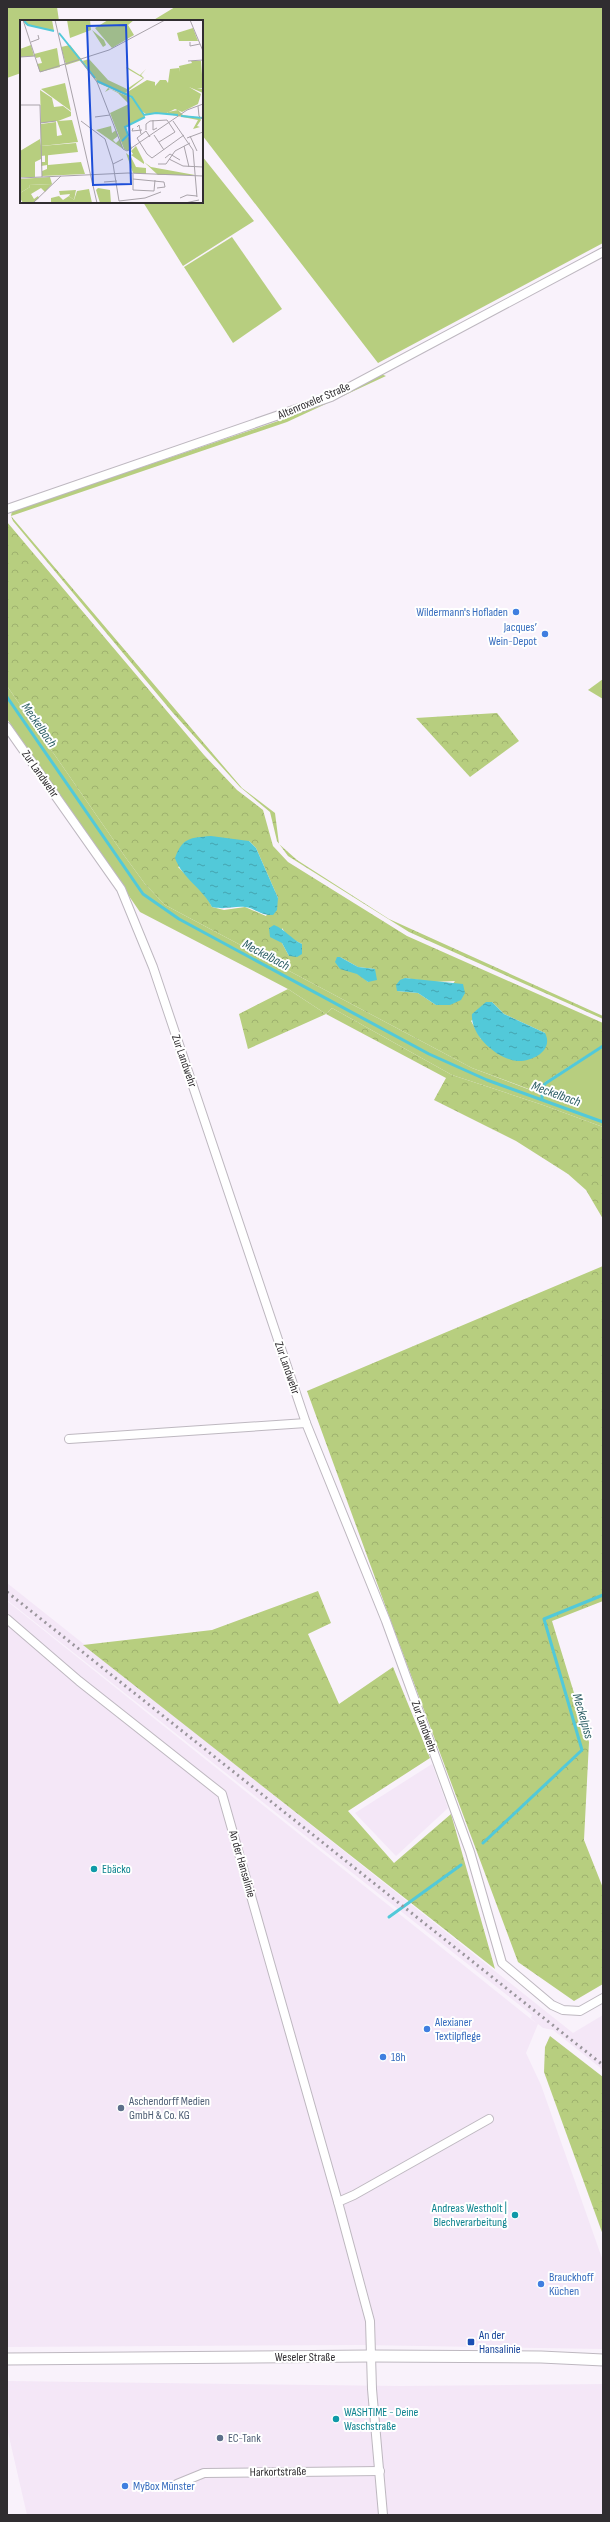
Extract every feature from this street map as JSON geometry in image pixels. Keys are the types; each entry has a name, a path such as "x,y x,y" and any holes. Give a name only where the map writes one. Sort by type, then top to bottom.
{"main road":[{"name":"Weseler Straße","path":"7,2359 371,2356 548,2357 603,2360"}],"street":[{"name":"Altenroxeler Straße","path":"7,509 332,397 603,252"},
{"name":"Zur Landwehr","path":"7,727 121,889 153,967 306,1423 386,1621 470,1852 502,1963 552,2004 563,2010 580,2010 603,1998"},
{"path":"69,1439 306,1423"},
{"name":"An der Hansalinie","path":"7,1619 79,1681 222,1794 369,2313 371,2356"},
{"path":"338,2202 354,2195 489,2119"},
{"path":"371,2356 384,2515"},
{"name":"Harkortstraße","path":"177,2484 204,2473 380,2471"}],"shaded area":[{"path":"7,1583 573,2033 603,2015 603,2070 553,2030 543,2028 538,2024 526,2053 541,2085 603,2261 603,2349 362,2345 7,2347 7,1601 536,2023 531,2018 532,2015 7,1600"},
{"path":"432,1764 448,1808 396,1856 355,1813"},
{"path":"7,2381 401,2386 603,2384 603,2515 27,2515 7,2428"}],"green space":[{"path":"7,7 57,7 59,20 20,20 20,73 7,78"},
{"path":"175,7 603,7 603,243 378,363 203,136 203,20 154,20"},
{"path":"203,157 254,221 183,266 144,203 203,203"},
{"path":"232,237 282,309 233,343 184,267"},
{"path":"381,374 386,376 287,422 11,516 12,511 290,417"},
{"path":"11,516 242,788 275,813 279,844 270,812 240,787 173,713 13,521"},
{"path":"7,522 204,755 237,790 263,810 273,846 288,862 407,936 603,1023 603,1045 545,1082 542,1094 472,1068 165,905 145,884 126,858 7,686","holes":["249,841 256,848 278,898 266,916 245,907 224,910 212,907 206,895 178,867","282,928 288,937 302,944 289,956 282,943","340,957 358,967 375,969 368,982","405,978 433,982 455,981 436,1005 418,993 397,991","492,1002 504,1014 545,1033 481,1039 471,1021"]},
{"path":"603,679 603,699 588,690"},
{"path":"7,686 126,858 145,884 165,905 472,1068 541,1094 545,1082 603,1045 603,1127 543,1105 452,1075 332,1008 326,1014 288,989 140,912 7,719"},
{"path":"497,713 519,741 470,777 416,718"},
{"path":"280,845 297,860 389,919 603,1016 603,1019 409,932 288,856"},
{"path":"288,989 326,1014 248,1049 239,1014"},
{"path":"332,1008 452,1075 543,1105 603,1127 603,1219 586,1190 568,1174 516,1141 434,1100 446,1078 326,1014"},
{"path":"603,1266 603,1601 552,1621 589,1742 584,1840 603,1888 603,1984 574,2001 518,1962 307,1391"},
{"path":"318,1591 331,1623 308,1634 339,1704 393,1667 430,1758 348,1811 394,1863 451,1814 495,1969 83,1645 212,1630"},
{"path":"550,2036 603,2077 603,2235 544,2072 545,2047"}],"water":[{"path":"211,836 249,841 256,848 278,898 277,910 273,915 265,914 245,907 212,907 182,872 175,858 184,842 192,838"},
{"path":"274,925 302,944 302,954 297,957 289,956 282,943 270,937 269,928"},
{"path":"337,957 340,957 358,967 375,969 377,980 368,982 357,974 340,969 335,962"},
{"path":"405,978 463,984 465,993 461,1000 450,1005 436,1005 418,993 397,991 396,985 400,980"},
{"path":"486,1002 492,1002 504,1014 545,1033 547,1045 544,1050 535,1057 523,1061 509,1059 493,1051 480,1038 475,1030 473,1022 472,1014"}],"waterway":[{"name":"Meckelbach","path":"7,697 143,894 179,919 429,1054 487,1080 603,1122"},
{"path":"542,1099 542,1087 546,1083 603,1046"},
{"name":"Meckelpiss","path":"483,1843 582,1750 544,1619 603,1595"},
{"name":"Meckelpiss","path":"389,1917 461,1865"}],"railway":[{"path":"7,1592 603,2065"}],"place":[{"name":"Wildermann's Hofladen","path":"516,612"},
{"name":"Jacques’ Wein-Depot","path":"545,634"},
{"name":"Ebäcko","path":"94,1869"},
{"name":"Alexianer Textilpflege","path":"427,2029"},
{"name":"18h","path":"383,2057"},
{"name":"Aschendorff Medien GmbH & Co. KG","path":"121,2108"},
{"name":"Andreas Westholt | Blechverarbeitung","path":"515,2215"},
{"name":"Brauckhoff Küchen","path":"541,2284"},
{"name":"An der Hansalinie","path":"471,2342"},
{"name":"WASHTIME - Deine Waschstraße","path":"336,2419"},
{"name":"EC-Tank","path":"220,2438"},
{"name":"MyBox Münster","path":"125,2486"}]}
